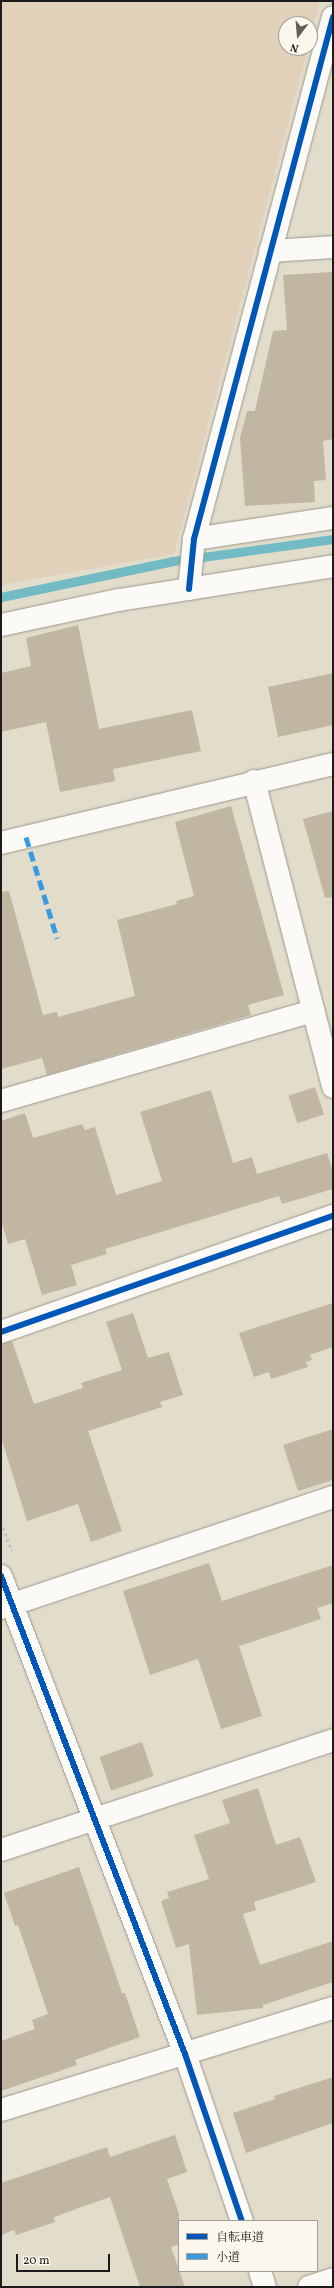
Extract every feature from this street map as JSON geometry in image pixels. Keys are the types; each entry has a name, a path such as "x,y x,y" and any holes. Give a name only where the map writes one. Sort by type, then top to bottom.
{"street":[{"path":"190,581 193,545 333,17"},
{"path":"270,251 333,247"},
{"path":"193,545 333,518"},
{"path":"1,625 119,600 190,581 333,566"},
{"path":"1,843 254,781 333,764"},
{"path":"254,781 333,1087"},
{"path":"1,1101 313,1011"},
{"path":"1,1332 333,1216"},
{"path":"6,1606 333,1497"},
{"path":"1,1576 6,1606 95,1820 185,2054 242,2220"},
{"path":"1,1850 333,1740"},
{"path":"1,2110 333,2008"},
{"path":"260,2272 265,2287"},
{"path":"310,2287 333,2279"}],"shaded area":[{"path":"1,1 320,1 316,16 278,16 278,56 306,56 174,554 1,585"}],"building":[{"path":"333,272 333,439 323,441 326,480 314,481 315,502 245,506 240,438 247,411 255,411 273,331 287,330 283,275"},
{"path":"78,625 99,729 192,710 201,751 113,769 115,781 60,792 46,722 1,732 1,673 31,666 26,638"},
{"path":"333,673 333,725 278,737 268,687"},
{"path":"231,806 284,995 248,1005 251,1015 47,1075 42,1058 1,1069 1,892 9,891 43,1015 57,1012 58,1017 135,996 117,920 177,904 176,901 194,896 175,822"},
{"path":"333,811 333,897 325,898 303,819"},
{"path":"315,1087 324,1115 297,1123 288,1096"},
{"path":"211,1090 233,1163 252,1157 257,1174 327,1153 333,1172 333,1189 282,1204 279,1196 105,1249 107,1254 71,1265 77,1285 42,1295 25,1239 8,1244 1,1220 1,1121 25,1113 33,1138 82,1124 85,1130 95,1127 116,1195 162,1181 140,1112"},
{"path":"333,1303 333,1347 310,1355 312,1360 306,1362 308,1367 271,1379 269,1372 254,1377 239,1333"},
{"path":"133,1313 148,1358 169,1352 183,1395 160,1402 162,1407 88,1431 122,1531 91,1542 78,1504 27,1521 1,1437 1,1344 12,1341 34,1404 83,1388 81,1383 122,1370 106,1322"},
{"path":"333,1429 333,1480 298,1491 283,1445"},
{"path":"209,1563 222,1601 333,1565 333,1603 317,1608 321,1619 239,1646 262,1716 221,1729 198,1659 150,1675 123,1591"},
{"path":"142,1742 154,1776 111,1791 99,1757"},
{"path":"258,1788 276,1845 300,1837 316,1882 254,1902 256,1910 243,1914 260,1965 333,1941 333,1982 263,2005 263,2008 197,2015 189,1944 176,1948 161,1901 169,1898 167,1892 209,1879 194,1835 230,1823 222,1800"},
{"path":"79,1867 122,1993 125,1993 140,2037 75,2060 77,2065 1,2091 1,2041 35,2029 32,2020 48,2014 18,1925 15,1926 4,1893"},
{"path":"333,2077 333,2123 246,2153 233,2113 275,2099 274,2096"},
{"path":"175,2135 187,2172 167,2179 179,2214 178,2244 171,2247 178,2267 178,2272 180,2272 185,2287 140,2287 110,2197 54,2217 55,2222 16,2235 14,2230 1,2235 1,2183 107,2147 110,2157"}],"waterway":[{"path":"1,597 173,561 333,539"}],"marked path":[{"path":"26,837 57,938"}],"cycle path":[{"path":"189,589 194,539 333,17"},
{"path":"1,1332 333,1216"},
{"path":"1,1576 185,2054 242,2220"}]}
